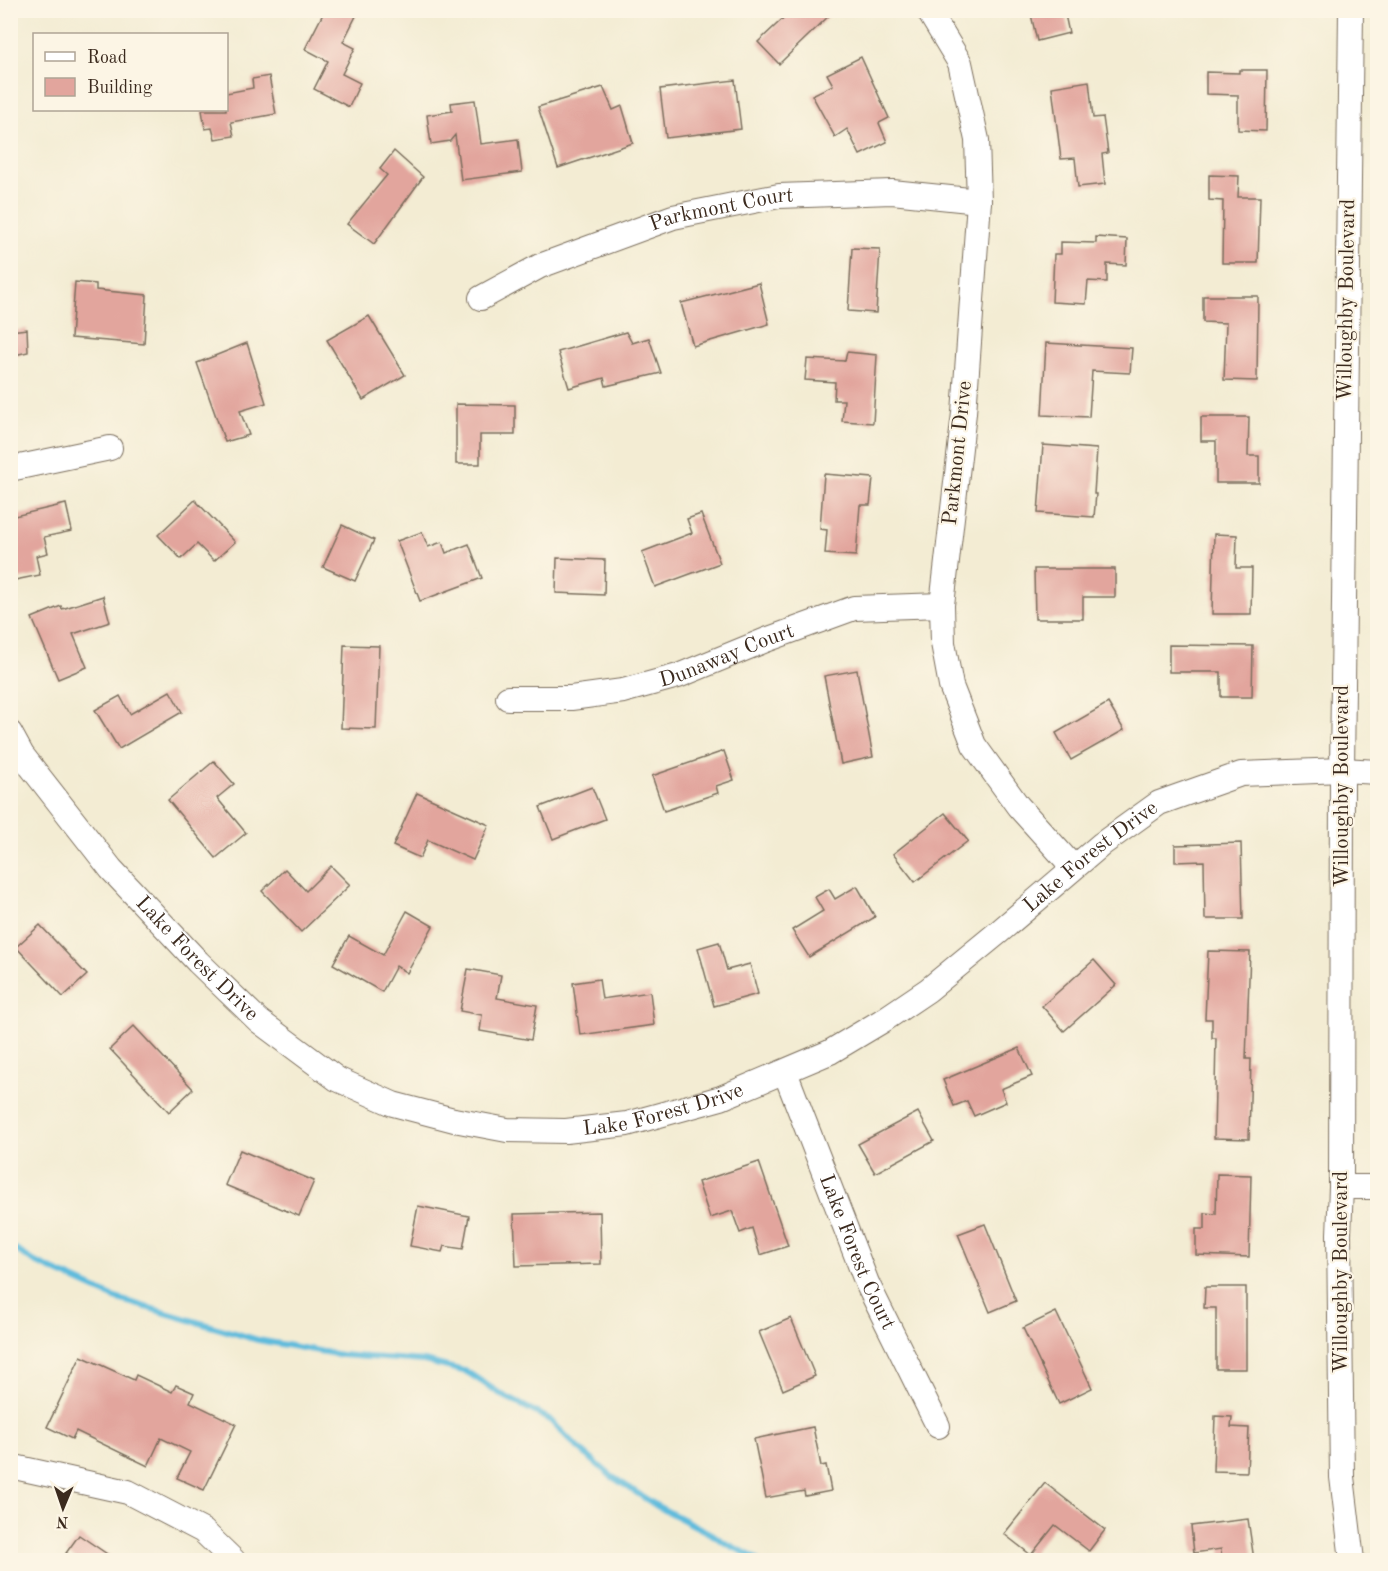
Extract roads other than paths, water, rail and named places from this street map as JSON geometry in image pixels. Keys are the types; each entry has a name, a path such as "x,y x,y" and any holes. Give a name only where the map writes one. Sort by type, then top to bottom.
{"street":[{"name":"Parkmont Drive","path":"928,10 960,63 977,140 979,201 964,413 942,605 943,643 951,686 974,745 1018,806 1073,867"},
{"name":"Willoughby Boulevard","path":"1351,10 1339,1234 1342,1477 1352,1560"},
{"name":"Parkmont Court","path":"481,298 540,266 673,217 758,200 779,196 892,192 979,201"},
{"path":"10,469 110,448"},
{"name":"Dunaway Court","path":"508,698 572,698 623,691 678,676 766,640 854,608 942,605"},
{"name":"Lake Forest Drive","path":"10,733 22,754 111,869 198,962 259,1021 337,1078 393,1104 454,1120 507,1130 566,1131 627,1124 721,1098 830,1052 928,990 1073,867 1158,803 1241,774 1342,770 1377,772"},
{"name":"Lake Forest Court","path":"785,1072 867,1283 938,1426"},
{"path":"1341,1187 1377,1187"},
{"path":"10,1466 128,1492 203,1531 234,1560"}],"waterway":[{"path":"10,1246 35,1262 115,1298 258,1340 341,1355 424,1361 467,1372 502,1395 549,1419 611,1476 657,1506 757,1560"}]}
